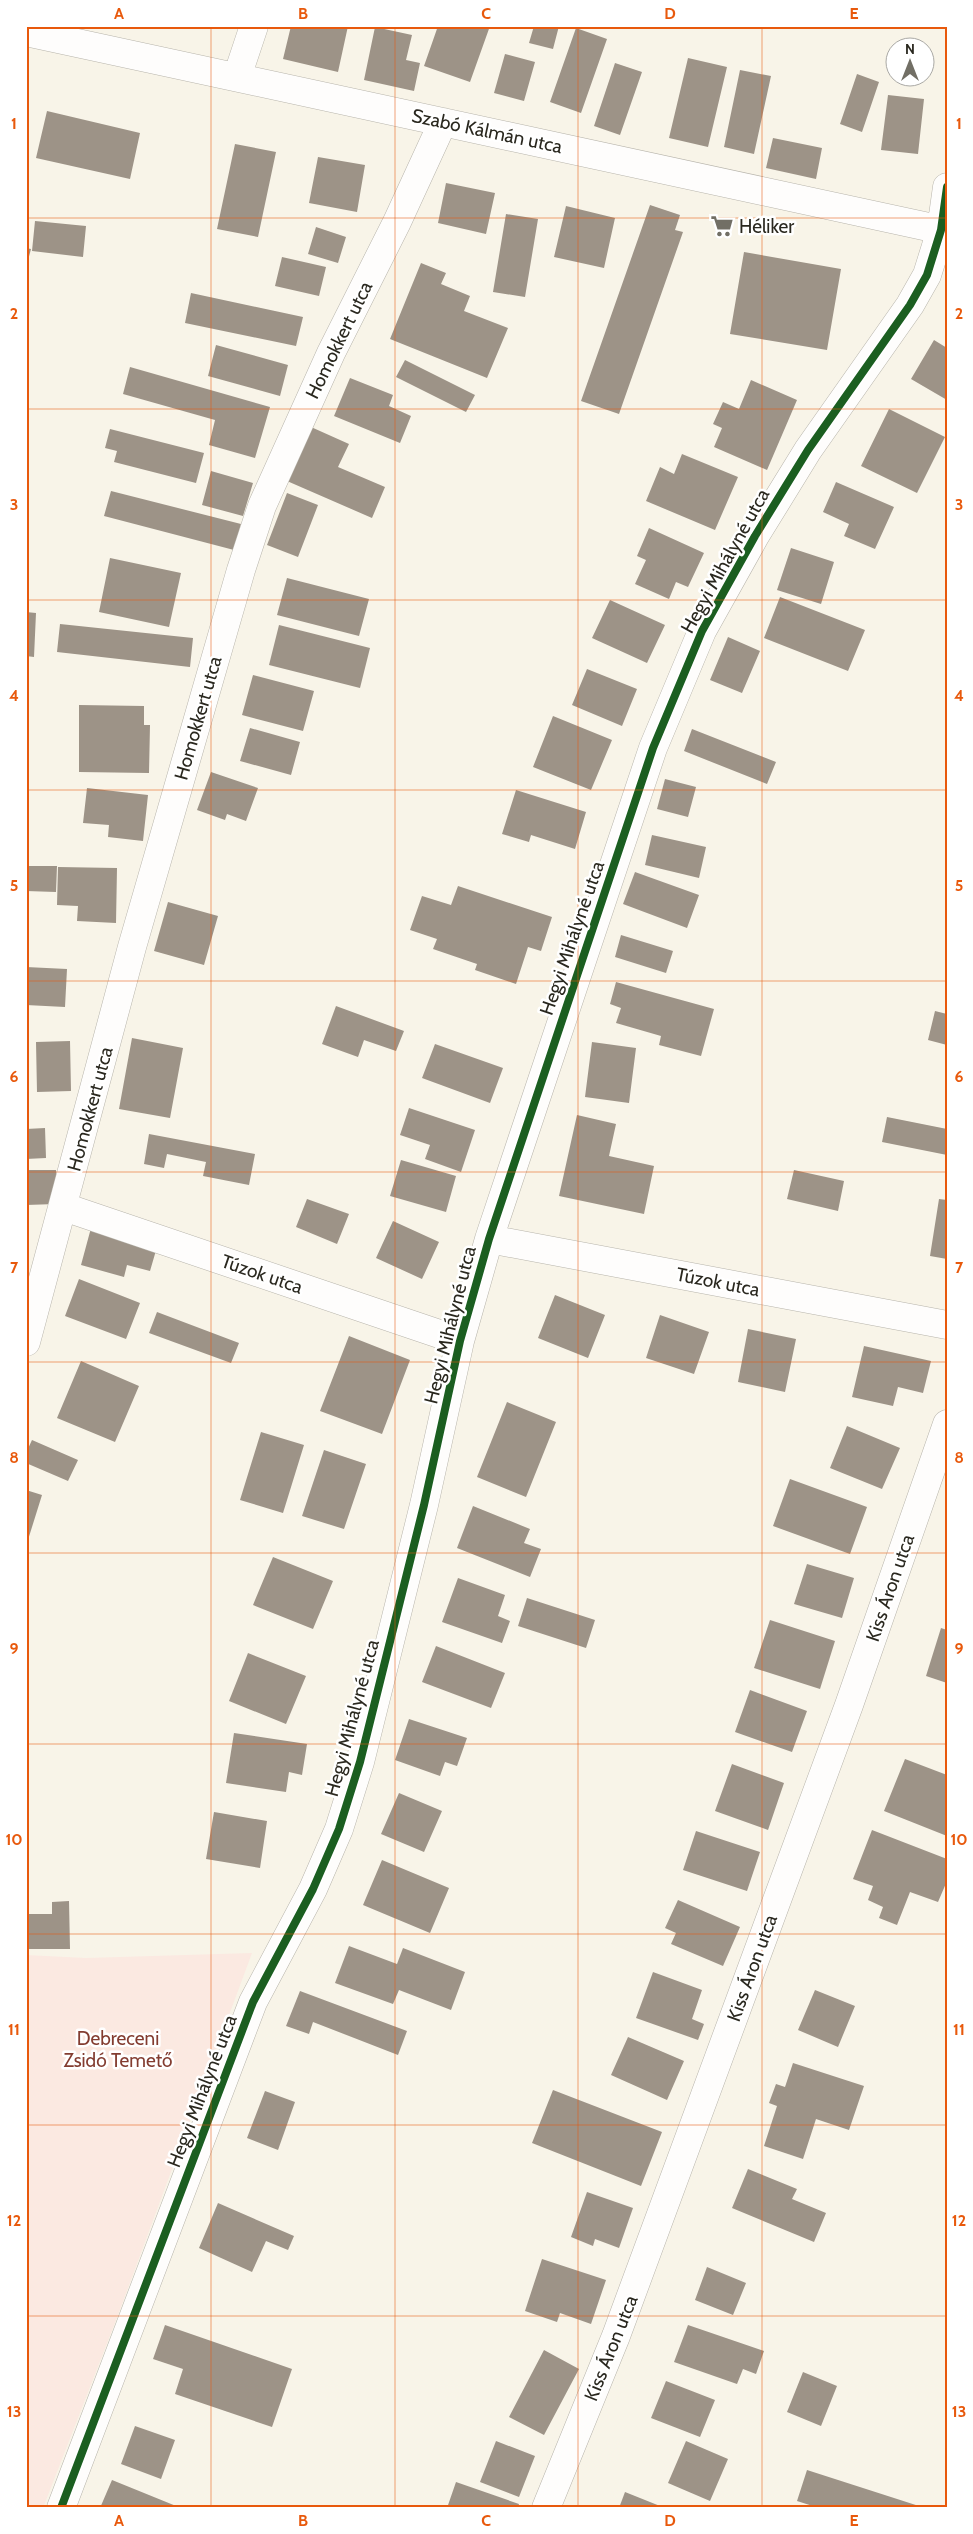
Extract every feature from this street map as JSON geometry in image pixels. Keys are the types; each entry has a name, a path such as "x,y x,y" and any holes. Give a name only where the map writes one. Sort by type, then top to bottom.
{"street":[{"path":"237,77 254,26"},
{"name":"Szabó Kálmán utca","path":"26,32 944,230"},
{"name":"Homokkert utca","path":"26,1342 64,1207 132,947 241,570 262,506 331,354 397,222 443,122"},
{"name":"Hegyi Mihályné utca","path":"61,2508 253,2002 313,1889 339,1829 360,1762 414,1543 460,1341 489,1238 653,748 702,631 755,536 808,450 910,305 927,275 944,230 947,187"},
{"name":"Túzok utca","path":"64,1207 460,1341"},
{"name":"Túzok utca","path":"489,1238 947,1325"},
{"name":"Kiss Áron utca","path":"546,2508 623,2317 849,1705 947,1424"}],"green space":[{"name":"Debreceni Zsidó Temető","path":"252,1953 118,2315 43,2508 26,2508 26,1955 86,1958"}],"building":[{"path":"291,26 348,26 338,72 283,59"},
{"path":"438,26 490,26 470,82 424,66"},
{"path":"534,26 559,26 553,49 529,43"},
{"path":"375,27 412,35 406,60 420,63 414,91 364,80"},
{"path":"576,28 607,39 581,113 550,102"},
{"path":"505,54 535,62 524,101 494,93"},
{"path":"688,58 727,67 708,147 669,138"},
{"path":"615,63 642,72 620,135 594,126"},
{"path":"740,70 771,76 754,154 724,147"},
{"path":"857,74 879,82 862,132 840,124"},
{"path":"888,95 924,99 918,154 881,150"},
{"path":"47,111 140,133 130,179 36,158"},
{"path":"773,138 822,148 816,179 766,168"},
{"path":"235,144 276,152 258,237 217,229"},
{"path":"318,157 365,165 357,212 309,203"},
{"path":"446,183 495,193 486,234 438,223"},
{"path":"650,205 680,215 675,230 683,232 619,414 581,401"},
{"path":"566,206 615,218 604,268 554,257"},
{"path":"506,214 538,219 525,297 493,292"},
{"path":"35,221 86,226 83,257 32,251"},
{"path":"316,227 346,237 338,263 308,254"},
{"path":"26,248 31,249 27,264 26,264"},
{"path":"744,252 841,269 827,350 730,334"},
{"path":"282,257 326,267 319,296 275,286"},
{"path":"421,263 446,273 441,284 470,296 464,311 508,328 487,378 390,339"},
{"path":"191,293 303,317 296,346 185,323"},
{"path":"934,340 947,348 947,400 911,379"},
{"path":"216,345 288,365 280,396 208,376"},
{"path":"405,360 475,395 466,412 396,377"},
{"path":"130,367 270,407 255,458 209,445 215,420 123,394"},
{"path":"350,378 393,395 389,406 411,416 400,443 334,416"},
{"path":"751,380 797,400 767,470 714,447 722,428 713,424 723,402 739,409"},
{"path":"889,409 945,437 917,493 861,466"},
{"path":"311,427 349,444 338,467 385,487 372,518 287,481"},
{"path":"110,429 204,453 196,483 114,462 117,451 105,448"},
{"path":"682,454 738,477 715,530 646,501 660,467 674,474"},
{"path":"211,471 253,483 243,516 202,505"},
{"path":"836,482 894,507 875,549 844,536 849,524 823,512"},
{"path":"111,491 241,524 234,550 104,516"},
{"path":"287,493 318,505 298,557 267,545"},
{"path":"649,528 704,553 688,587 676,582 669,599 635,584 646,560 637,556"},
{"path":"791,548 834,562 821,604 777,590"},
{"path":"110,558 181,573 169,627 99,612"},
{"path":"287,578 369,599 359,636 277,615"},
{"path":"780,597 865,630 848,671 764,638"},
{"path":"610,600 665,625 647,663 592,638"},
{"path":"26,612 36,613 34,657 26,656"},
{"path":"60,624 193,638 190,667 57,652"},
{"path":"279,625 370,648 360,688 269,665"},
{"path":"728,637 760,651 742,693 710,680"},
{"path":"587,669 637,689 622,726 572,705"},
{"path":"253,675 314,691 303,731 242,715"},
{"path":"79,705 144,706 144,725 150,725 149,773 79,772"},
{"path":"553,716 612,740 591,790 533,767"},
{"path":"250,728 300,742 291,775 240,761"},
{"path":"692,729 776,762 767,784 684,751"},
{"path":"211,772 258,788 246,821 227,814 225,820 197,810"},
{"path":"665,779 696,787 688,817 657,809"},
{"path":"87,788 148,795 143,841 108,837 109,825 83,823"},
{"path":"516,790 586,812 575,849 531,835 529,842 502,834"},
{"path":"652,835 706,847 699,878 645,865"},
{"path":"26,866 57,866 56,892 26,891"},
{"path":"58,867 117,868 116,923 77,921 78,906 57,905"},
{"path":"635,872 699,895 687,928 623,904"},
{"path":"458,886 552,917 541,951 528,947 516,984 475,970 477,964 433,949 437,939 410,930 422,896 451,905"},
{"path":"168,902 218,916 204,965 154,951"},
{"path":"621,935 673,951 666,973 615,957"},
{"path":"26,967 67,969 65,1007 26,1005"},
{"path":"616,982 714,1009 701,1056 659,1045 661,1036 616,1023 621,1008 610,1004"},
{"path":"336,1006 404,1031 396,1051 364,1040 358,1057 322,1044"},
{"path":"935,1011 947,1014 947,1045 928,1040"},
{"path":"132,1038 183,1048 170,1118 119,1109"},
{"path":"70,1041 71,1091 37,1092 36,1042"},
{"path":"592,1042 636,1048 629,1103 585,1097"},
{"path":"435,1044 503,1068 490,1103 422,1078"},
{"path":"409,1108 475,1130 461,1172 425,1159 430,1145 400,1135"},
{"path":"577,1115 616,1124 609,1156 654,1166 644,1214 559,1196"},
{"path":"887,1117 947,1129 947,1155 882,1142"},
{"path":"45,1128 46,1158 26,1159 26,1129"},
{"path":"149,1134 255,1154 249,1185 203,1176 206,1162 167,1154 164,1168 144,1164"},
{"path":"401,1160 456,1176 446,1212 390,1196"},
{"path":"26,1170 56,1170 56,1204 26,1205"},
{"path":"794,1170 844,1181 838,1211 787,1199"},
{"path":"307,1199 349,1214 337,1244 296,1227"},
{"path":"939,1199 947,1200 947,1259 930,1256"},
{"path":"393,1221 439,1242 422,1279 376,1258"},
{"path":"91,1228 157,1247 150,1271 127,1265 124,1277 81,1265"},
{"path":"79,1279 140,1303 126,1339 65,1316"},
{"path":"555,1295 605,1315 588,1358 538,1338"},
{"path":"157,1312 239,1343 231,1363 149,1333"},
{"path":"660,1315 709,1332 694,1374 646,1358"},
{"path":"748,1329 796,1339 785,1392 738,1382"},
{"path":"349,1336 410,1360 382,1434 320,1411"},
{"path":"864,1346 931,1361 923,1393 898,1387 893,1406 852,1397"},
{"path":"81,1361 139,1386 115,1442 57,1418"},
{"path":"507,1402 556,1422 526,1497 477,1477"},
{"path":"847,1426 900,1448 882,1489 830,1468"},
{"path":"261,1432 304,1445 283,1513 240,1500"},
{"path":"32,1440 78,1460 68,1481 26,1463 26,1453"},
{"path":"324,1450 366,1464 344,1529 302,1516"},
{"path":"790,1479 867,1507 850,1554 773,1526"},
{"path":"26,1490 42,1495 27,1543 26,1543"},
{"path":"473,1506 530,1529 524,1543 541,1549 530,1577 457,1548"},
{"path":"273,1557 333,1581 313,1629 253,1605"},
{"path":"807,1564 854,1578 842,1618 794,1604"},
{"path":"458,1578 505,1595 498,1616 510,1621 502,1643 442,1622"},
{"path":"527,1598 595,1620 586,1648 518,1626"},
{"path":"770,1620 835,1641 820,1689 754,1668"},
{"path":"941,1628 947,1630 947,1683 926,1676"},
{"path":"436,1646 505,1673 491,1708 422,1682"},
{"path":"248,1653 306,1676 286,1724 229,1701"},
{"path":"750,1690 807,1711 792,1752 735,1732"},
{"path":"409,1719 467,1738 457,1766 445,1762 440,1776 395,1760"},
{"path":"234,1733 307,1744 302,1775 289,1772 286,1792 226,1783"},
{"path":"905,1759 947,1775 947,1836 884,1811"},
{"path":"732,1764 784,1783 768,1830 715,1811"},
{"path":"399,1793 442,1811 424,1852 381,1834"},
{"path":"214,1812 267,1821 260,1868 206,1859"},
{"path":"872,1830 947,1859 947,1881 938,1902 910,1892 897,1925 879,1918 883,1907 868,1900 873,1886 853,1879"},
{"path":"696,1831 760,1852 747,1891 683,1870"},
{"path":"382,1860 449,1888 430,1933 363,1905"},
{"path":"678,1900 740,1927 723,1966 671,1944 676,1933 665,1928"},
{"path":"69,1901 70,1949 26,1949 26,1914 52,1914 52,1902"},
{"path":"349,1946 397,1964 403,1948 465,1972 451,2010 399,1990 393,2004 335,1983"},
{"path":"653,1972 702,1990 692,2019 704,2024 698,2040 636,2018"},
{"path":"815,1990 855,2006 838,2047 798,2030"},
{"path":"300,1991 407,2031 398,2055 313,2022 309,2034 286,2026"},
{"path":"628,2037 684,2061 667,2100 611,2075"},
{"path":"793,2063 864,2086 849,2130 816,2119 803,2159 764,2146 777,2106 769,2103 776,2084 785,2087"},
{"path":"553,2090 662,2132 641,2186 532,2143"},
{"path":"265,2091 295,2102 278,2150 247,2138"},
{"path":"748,2169 797,2189 792,2199 826,2213 814,2242 732,2208"},
{"path":"587,2192 633,2208 619,2248 595,2239 593,2246 571,2237"},
{"path":"218,2203 294,2236 288,2250 266,2241 252,2272 199,2248"},
{"path":"542,2259 606,2280 591,2324 560,2313 557,2322 525,2311"},
{"path":"707,2267 746,2283 733,2315 695,2300"},
{"path":"165,2325 292,2369 272,2427 175,2394 183,2369 153,2359"},
{"path":"688,2325 764,2351 756,2374 743,2369 737,2384 674,2362"},
{"path":"544,2350 579,2369 544,2435 509,2417"},
{"path":"803,2372 837,2386 821,2426 787,2412"},
{"path":"666,2381 715,2400 700,2437 651,2418"},
{"path":"135,2426 175,2440 161,2479 121,2464"},
{"path":"496,2441 535,2456 519,2497 480,2482"},
{"path":"686,2441 728,2459 710,2501 668,2483"},
{"path":"807,2470 922,2508 819,2508 797,2501"},
{"path":"112,2480 181,2508 100,2508"},
{"path":"456,2482 519,2504 518,2508 447,2508"},
{"path":"625,2492 665,2508 619,2508"}],"cycle path":[{"path":"61,2508 253,2002 313,1889 339,1829 360,1762 424,1505 460,1341 489,1239 653,748 702,631 755,536 808,450 910,305 927,275 941,230 947,187"}],"place":[{"name":"Héliker","path":"722,226"}]}
